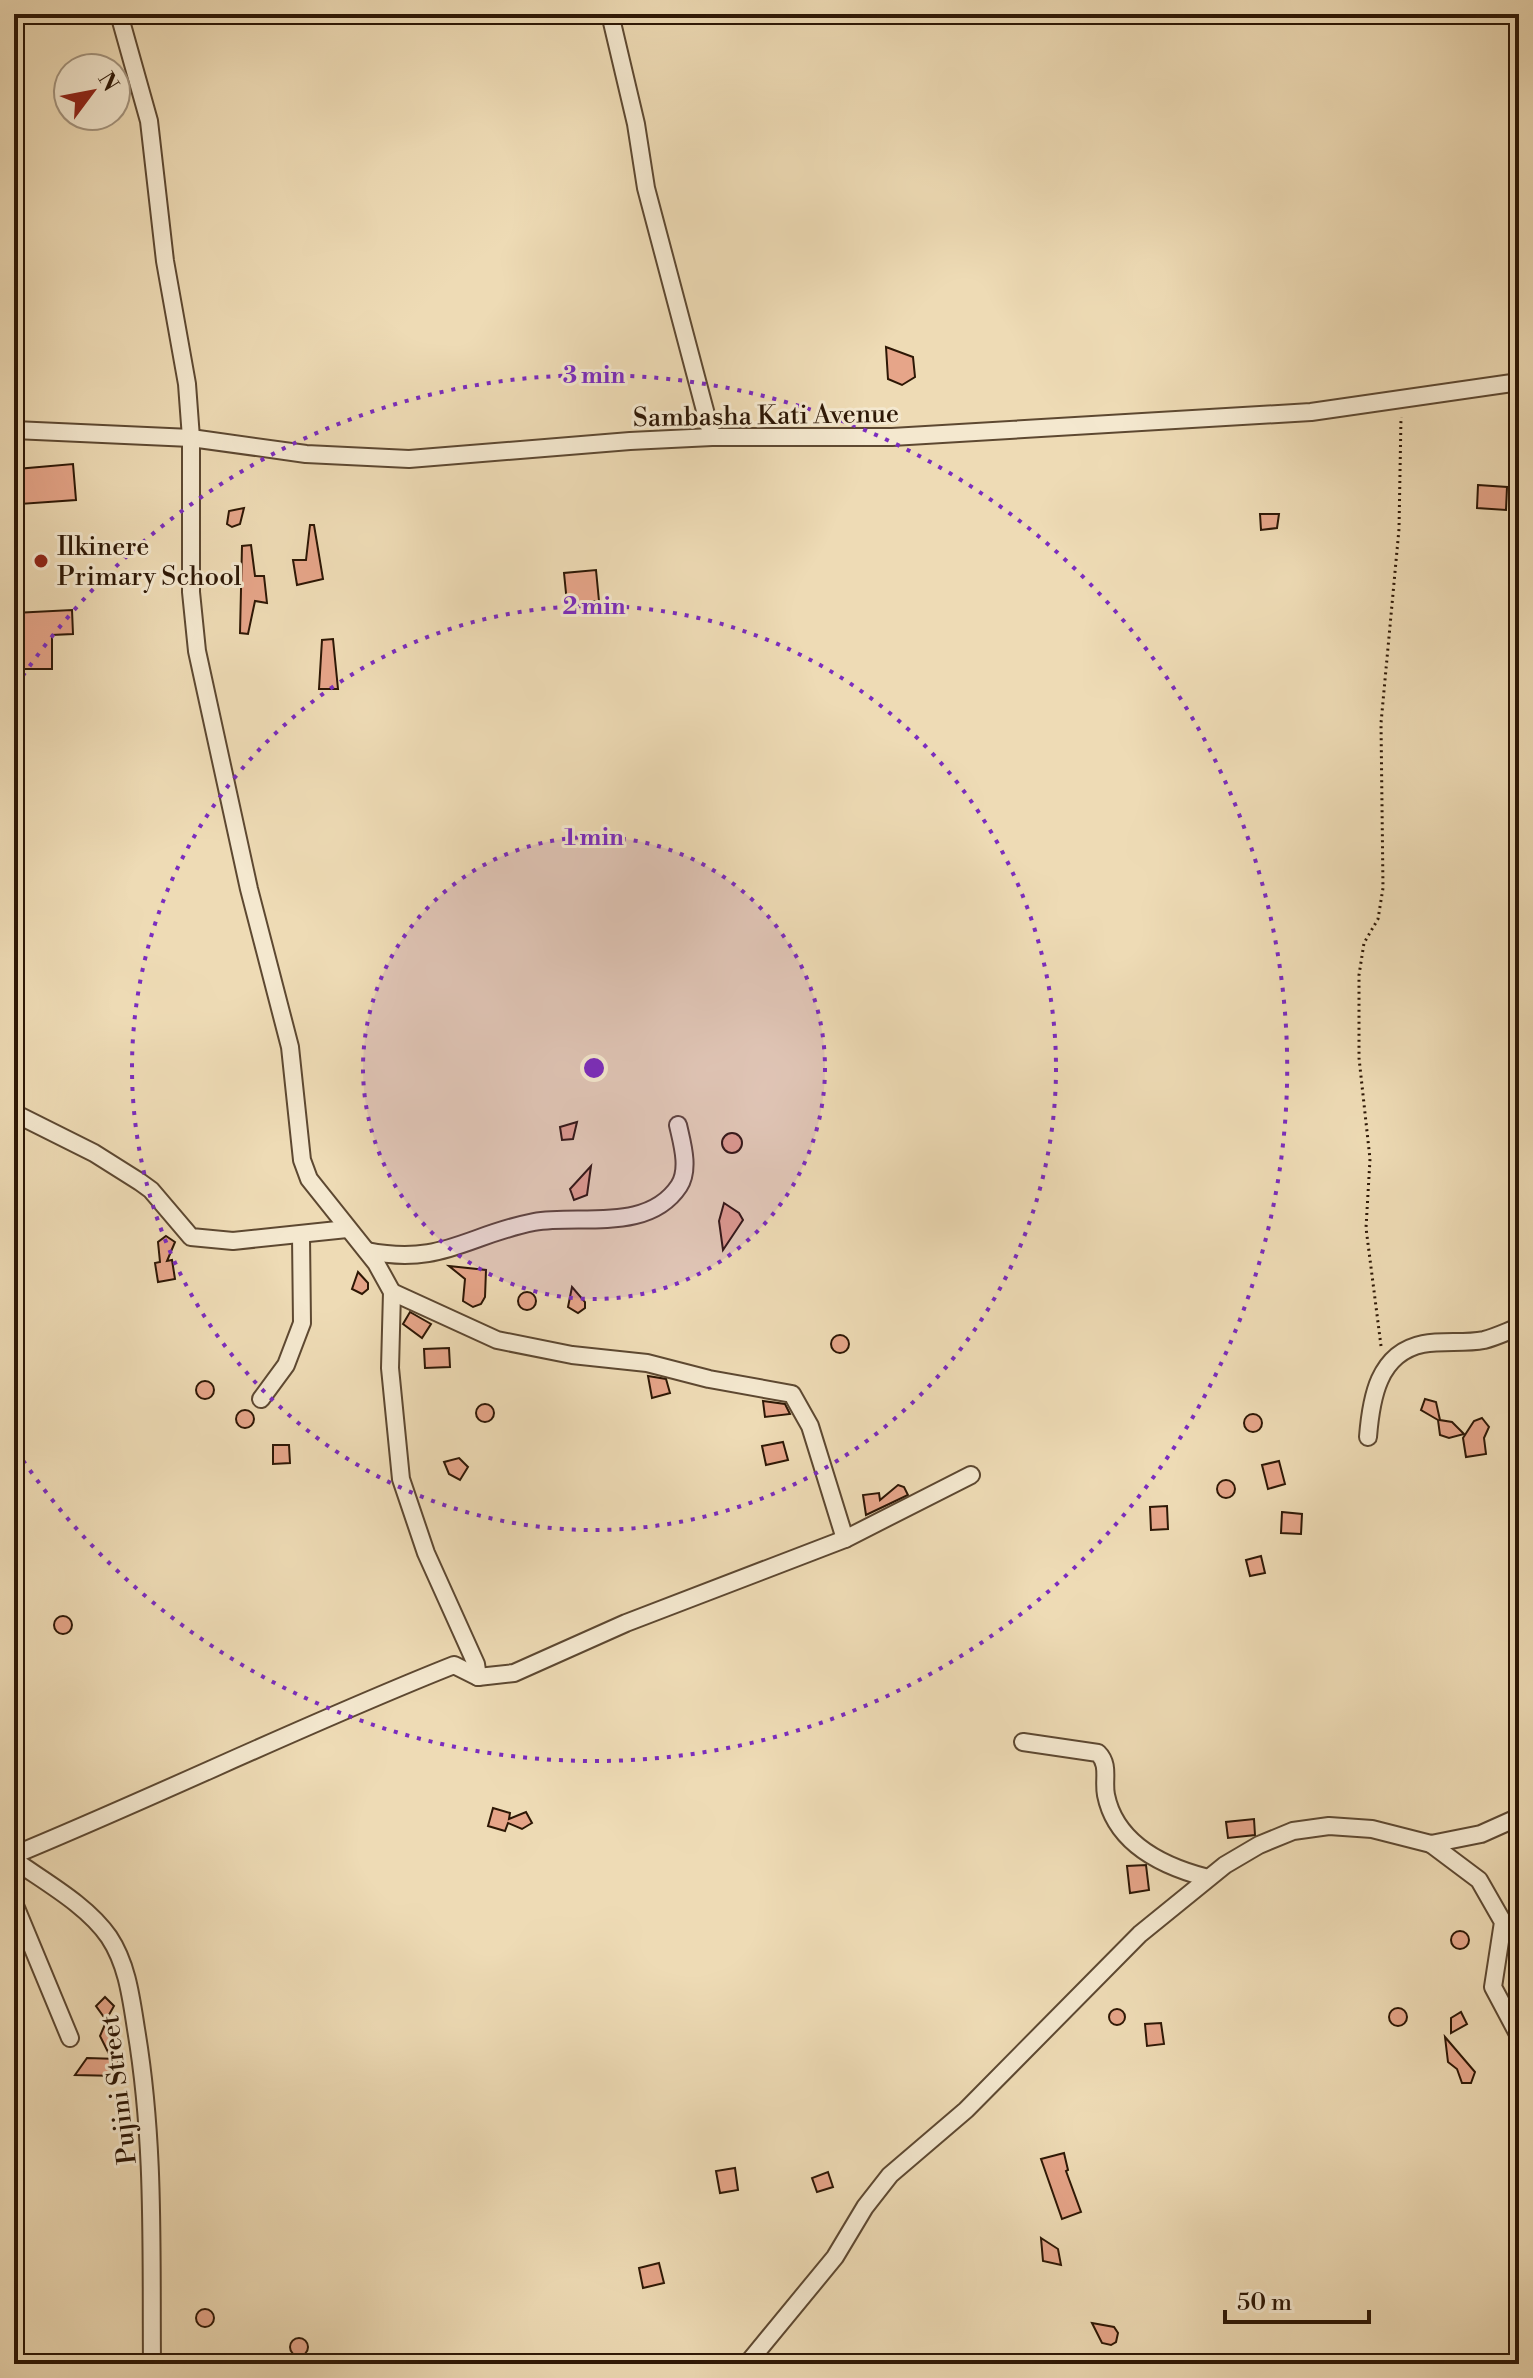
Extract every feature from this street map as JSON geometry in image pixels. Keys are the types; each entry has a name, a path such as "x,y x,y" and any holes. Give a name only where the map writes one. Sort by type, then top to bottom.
{"street":[{"path":"119,14 149,121 165,261 187,384 191,438 191,592 197,651 249,889 290,1047 305,1169 347,1229 367,1251 392,1292 390,1368 401,1479 426,1553 476,1664 478,1677"},
{"path":"610,14 636,124 646,188 712,437"},
{"name":"Sambasha Kati Avenue","path":"14,430 191,438 306,454 379,459 712,437 892,437 1311,412 1519,382"},
{"path":"14,1113 94,1153 140,1182 151,1190 191,1237 233,1241 347,1229"},
{"path":"367,1251 394,1257 426,1256 533,1222 614,1220 639,1213 663,1201 679,1186 684,1160 678,1125"},
{"path":"261,1399 286,1365 302,1323 301,1236"},
{"path":"392,1292 497,1340 572,1355 647,1363 709,1379 792,1394 810,1426 845,1539"},
{"path":"1368,1437 1371,1399 1386,1366 1401,1353 1421,1344 1485,1340 1519,1327"},
{"path":"14,1858 454,1665 478,1677 514,1673 626,1623 845,1539 971,1475"},
{"path":"1023,1742 1098,1753 1106,1766 1107,1797 1125,1832 1162,1864 1208,1878"},
{"path":"1431,1844 1481,1834 1519,1817"},
{"path":"747,2364 835,2257 865,2207 890,2175 966,2110 1140,1934 1208,1878 1259,1845 1293,1831 1329,1826 1372,1829 1431,1844 1479,1880 1511,1920 1493,1987 1519,2036"},
{"name":"Pujini Street","path":"14,1858 78,1907 106,1933 120,1955 150,2114 152,2364"},
{"path":"14,1903 70,2038"}],"path":[{"path":"1386,1366 1377,1327 1366,1228 1370,1159 1359,1058 1359,975 1364,943 1378,919 1383,888 1381,723 1399,529 1401,401"}],"building":[{"path":"886,347 913,357 915,377 902,385 888,379"},
{"path":"73,464 76,500 20,504 17,469"},
{"path":"1478,485 1507,487 1506,510 1477,508"},
{"path":"244,508 240,524 232,527 227,524 229,511"},
{"path":"1260,514 1279,514 1277,528 1261,530"},
{"path":"310,525 314,525 323,579 297,585 293,560 306,560"},
{"path":"251,545 255,576 264,576 267,603 255,601 248,634 240,633 242,546"},
{"path":"596,570 599,601 567,603 564,573"},
{"path":"72,610 73,634 52,635 52,669 14,669 14,613"},
{"path":"333,639 338,689 319,689 322,640"},
{"path":"577,1122 573,1139 562,1140 560,1127"},
{"path":"732,1133 739,1136 742,1143 739,1150 732,1153 725,1150 722,1143 725,1136"},
{"path":"591,1166 587,1195 574,1200 570,1189"},
{"path":"724,1203 739,1213 743,1220 723,1250 719,1221"},
{"path":"166,1236 175,1242 167,1261 172,1260 175,1279 158,1282 155,1263 160,1262 158,1242"},
{"path":"449,1266 486,1270 485,1297 481,1304 473,1307 463,1301 465,1279"},
{"path":"358,1272 368,1283 368,1289 362,1294 352,1289"},
{"path":"572,1287 585,1302 585,1308 578,1313 568,1307"},
{"path":"527,1292 536,1301 527,1310 518,1301"},
{"path":"410,1312 431,1324 422,1338 403,1324"},
{"path":"836,1335 844,1335 849,1344 847,1351 836,1353 831,1348 831,1340"},
{"path":"449,1348 450,1367 425,1368 424,1349"},
{"path":"648,1376 666,1379 670,1393 652,1398"},
{"path":"205,1381 214,1390 205,1399 196,1390"},
{"path":"1425,1399 1436,1402 1440,1420 1452,1422 1464,1434 1449,1438 1440,1435 1438,1420 1421,1410"},
{"path":"763,1401 785,1404 790,1414 765,1417"},
{"path":"485,1404 494,1413 485,1422 476,1413"},
{"path":"245,1410 254,1419 245,1428 236,1419"},
{"path":"1253,1414 1262,1423 1253,1432 1244,1423"},
{"path":"1482,1418 1489,1427 1484,1438 1486,1454 1466,1457 1463,1438 1474,1421"},
{"path":"783,1442 788,1460 766,1465 762,1446"},
{"path":"273,1445 289,1445 290,1463 273,1464"},
{"path":"459,1458 468,1467 460,1480 449,1474 444,1462"},
{"path":"1279,1461 1285,1484 1268,1489 1262,1465"},
{"path":"1226,1480 1235,1489 1226,1498 1217,1489"},
{"path":"898,1485 904,1487 908,1495 866,1515 863,1495 879,1493 880,1500"},
{"path":"1167,1506 1168,1529 1151,1530 1150,1507"},
{"path":"1282,1512 1302,1514 1301,1534 1281,1533"},
{"path":"1261,1556 1265,1573 1250,1576 1246,1560"},
{"path":"63,1616 72,1625 63,1634 54,1625"},
{"path":"493,1808 510,1813 509,1819 526,1812 532,1823 522,1829 508,1823 505,1831 488,1826"},
{"path":"1254,1819 1255,1835 1228,1838 1226,1822"},
{"path":"1146,1865 1149,1890 1130,1893 1127,1866"},
{"path":"1460,1931 1469,1940 1460,1949 1451,1940"},
{"path":"105,1997 114,2006 106,2020 96,2006"},
{"path":"1398,2008 1407,2017 1398,2026 1389,2017"},
{"path":"1114,2009 1120,2009 1125,2017 1123,2023 1114,2025 1109,2020 1109,2014"},
{"path":"1461,2012 1467,2024 1451,2033 1451,2018"},
{"path":"106,2022 117,2033 109,2054 100,2036"},
{"path":"1161,2023 1164,2044 1147,2046 1145,2024"},
{"path":"1445,2037 1475,2072 1471,2083 1462,2083 1457,2069 1448,2062"},
{"path":"87,2058 118,2059 118,2076 75,2075"},
{"path":"1064,2153 1066,2171 1081,2212 1062,2219 1041,2159"},
{"path":"735,2168 738,2190 720,2193 716,2171"},
{"path":"828,2172 833,2187 817,2192 812,2178"},
{"path":"1041,2238 1058,2249 1061,2265 1043,2261"},
{"path":"659,2263 664,2283 643,2288 639,2268"},
{"path":"205,2309 214,2318 205,2327 196,2318"},
{"path":"1092,2323 1114,2327 1118,2333 1116,2342 1111,2345 1102,2343"},
{"path":"299,2338 308,2347 299,2356 290,2347"}],"place":[{"name":"Ilkinere Primary School","path":"41,561"}]}
